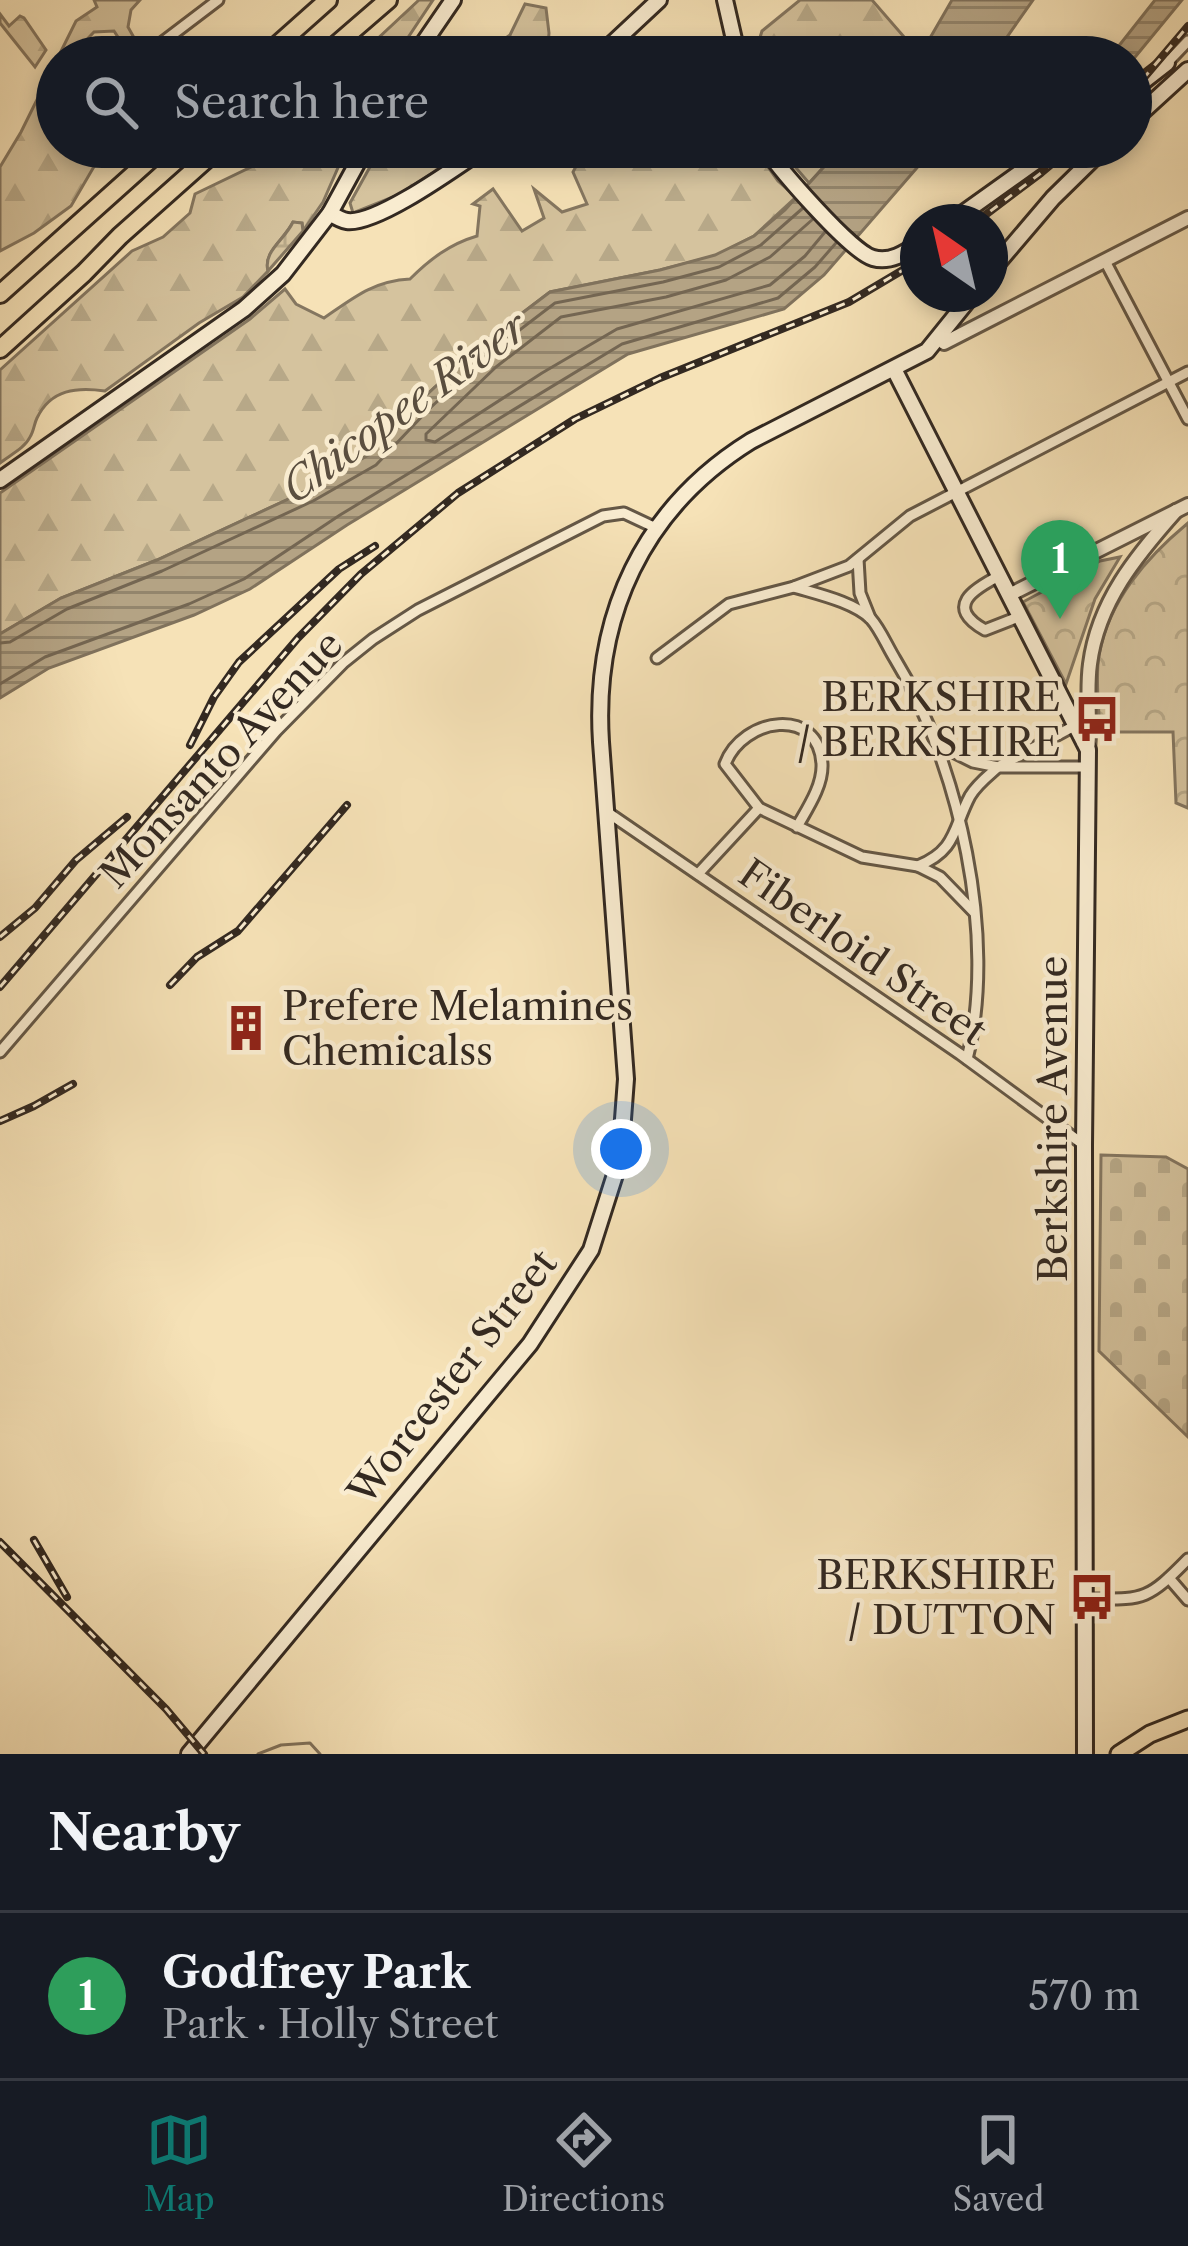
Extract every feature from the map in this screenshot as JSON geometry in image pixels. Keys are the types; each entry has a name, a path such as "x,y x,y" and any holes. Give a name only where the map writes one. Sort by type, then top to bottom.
{"highway":[{"path":"288,36 328,0"},
{"path":"346,36 388,0"},
{"path":"0,294 141,168"},
{"path":"0,349 196,168"}],"main road":[{"path":"428,36 453,0"},
{"path":"620,36 658,0"},
{"path":"725,0 733,36"},
{"path":"1152,75 1167,63"},
{"path":"1152,103 1188,70"},
{"path":"0,480 244,309 283,274 330,213 355,168"},
{"path":"330,213 352,222 377,214 452,168"},
{"path":"782,168 866,255 883,259 900,254"},
{"path":"976,204 1026,168"},
{"path":"1008,251 1084,168"},
{"name":"Worcester Street","path":"189,1754 530,1344 591,1250 620,1159 626,1079 599,720 606,645 626,582 656,529 688,491 732,453 927,351 958,312"},
{"path":"894,369 1021,616 1082,722"},
{"name":"Berkshire Avenue","path":"1082,722 1088,749 1085,1754"},
{"path":"1119,1754 1150,1733 1188,1719"}],"street":[{"path":"171,36 218,0"},
{"path":"1167,63 1188,41"},
{"path":"944,343 1188,218"},
{"path":"1106,261 1188,419"},
{"path":"656,658 729,604 849,566 910,516 1188,372"},
{"path":"1010,594 1182,508"},
{"path":"918,866 939,855 960,824 973,791 998,767 1082,722 1090,663 1107,604 1126,569 1182,508"},
{"name":"Monsanto Avenue","path":"0,1052 277,730 364,645 429,604 603,516 624,513 656,529"},
{"path":"858,559 860,593 910,683 960,824 980,962 967,1059"},
{"path":"1001,575 969,593 966,610 975,625 985,630 1021,616"},
{"path":"794,587 832,597 870,618"},
{"path":"797,827 821,776 819,751 797,727 762,725 735,746 725,764 759,808 797,827 862,857 918,866 940,877 974,912"},
{"path":"935,743 973,762 998,767 1087,767"},
{"path":"698,874 759,808"},
{"name":"Fiberloid Street","path":"607,812 1084,1145"},
{"path":"1084,1600 1135,1600 1155,1591 1188,1559"},
{"path":"1169,1578 1188,1600"}],"green space":[{"path":"94,0 140,0 131,10 128,27 133,36 94,32 68,36 76,21 97,7"},
{"path":"419,0 433,0 409,36 380,36"},
{"path":"800,0 872,0 903,36 760,36"},
{"path":"525,4 546,8 549,36 510,35"},
{"path":"0,14 9,26 20,16 24,18 36,36 35,67 0,23"},
{"path":"36,102 36,168 93,168 71,206 0,251 0,167"},
{"path":"249,168 338,168 303,231 302,223 293,222 272,251 268,271 243,297 105,391 75,390 57,396 43,408 28,441 0,463 0,370 132,251 163,237 190,213 195,194"},
{"path":"369,168 440,168 398,195 353,213 350,203"},
{"path":"575,168 769,168 796,197 754,236 715,256 550,292 479,346 370,454 308,490 157,560 61,598 0,634 0,493 250,319 285,289 296,304 324,318 374,287 410,279 441,253 477,236 480,206 473,204 493,189 522,231 544,218 534,189 562,212 587,204"},
{"path":"796,168 823,168 809,183"},
{"path":"293,222 302,223 303,231 268,271 271,252"},
{"path":"1188,523 1188,808 1176,803 1173,732 1100,732 1097,684 1104,635 1120,598 1144,566"},
{"path":"1120,557 1095,599 1066,684 1023,602 1100,561"},
{"path":"1101,1155 1166,1157 1188,1169 1188,1437 1099,1351"}],"water":[{"path":"952,0 1033,0 1008,36 931,36"},
{"path":"1155,0 1182,0 1152,36 1127,36"},
{"path":"823,168 917,168 824,275 784,309 628,354 250,589 194,615 49,668 0,698 0,634 61,598 157,560 308,490 370,454 479,346 550,292 715,255 754,236"}],"waterway":[{"path":"258,1754 281,1745 310,1743 320,1754"}],"railway":[{"path":"1152,68 1188,26"},
{"path":"1000,204 1047,168"},
{"path":"0,987 298,638 361,574 458,493 575,419 660,378 849,302 900,272"},
{"path":"190,745 214,697 239,662 339,569 375,546"},
{"path":"170,985 197,957 238,931 347,805"},
{"path":"0,937 35,908 76,860 127,817"},
{"path":"0,1121 73,1084"},
{"path":"34,1540 67,1597"},
{"path":"0,1542 166,1709 204,1754"}],"place":[{"name":"Godfrey Park","path":"1060,619"},
{"name":"BERKSHIRE / BERKSHIRE","path":"1097,719"},
{"name":"Prefere Melamines Chemicalss","path":"246,1028"},
{"name":"BERKSHIRE / DUTTON","path":"1092,1597"}],"water label":[{"name":"Chicopee River","path":"404,407"}]}
